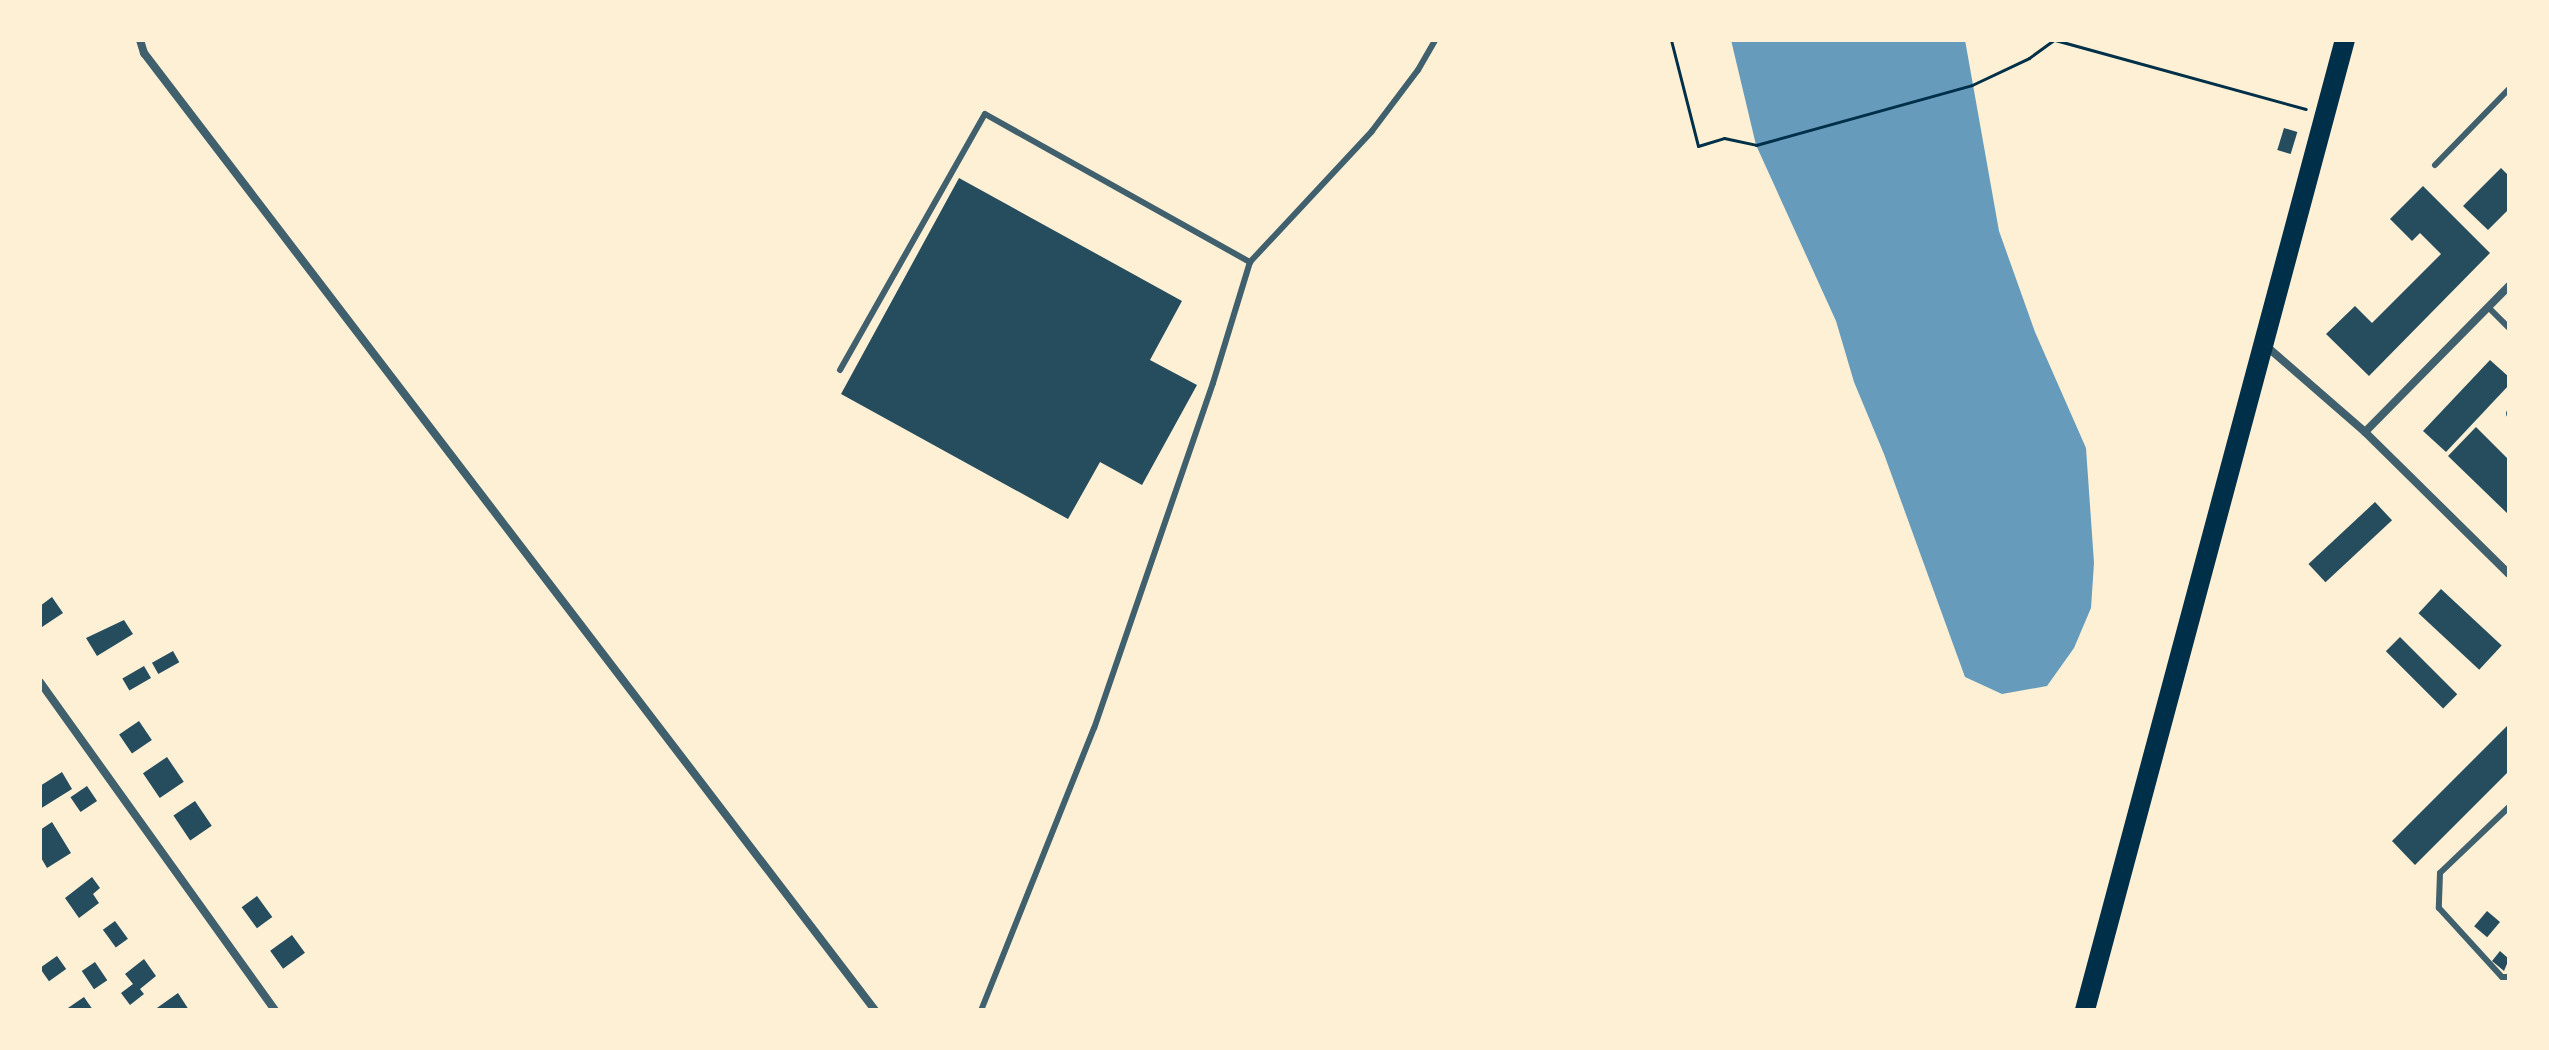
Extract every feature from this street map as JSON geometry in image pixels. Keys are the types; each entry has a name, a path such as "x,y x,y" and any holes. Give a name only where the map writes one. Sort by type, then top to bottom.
{"main road":[{"path":"2085,1010 2345,40"}],"street":[{"path":"140,40 144,53 875,1010"},
{"path":"2365,432 2509,286"},
{"path":"2263,344 2365,432 2509,574"},
{"path":"40,682 275,1010"}],"lane":[{"path":"981,1010 1094,728 1213,383 1250,262 1372,131 1418,70 1435,40"},
{"path":"2435,165 2509,89"},
{"path":"840,370 985,114 1250,262"},
{"path":"2488,307 2509,328"},
{"path":"2509,807 2440,873 2439,908 2502,977 2509,977"}],"path":[{"path":"1671,40 1698,146 1724,138 1756,145 1972,85 2029,58 2054,40 2325,115"}],"water":[{"path":"1731,40 1965,40 1999,231 2035,332 2086,448 2094,563 2091,608 2074,648 2047,686 2002,694 1965,677 1884,454 1854,382 1836,321 1756,145"}],"building":[{"path":"2284,128 2297,132 2291,154 2277,150"},
{"path":"2501,168 2509,176 2509,209 2488,230 2463,206"},
{"path":"959,178 1182,301 1150,360 1197,385 1142,485 1100,462 1068,519 841,394"},
{"path":"2423,186 2490,253 2369,376 2326,334 2355,306 2372,323 2441,254 2420,233 2412,241 2390,219"},
{"path":"2490,360 2509,377 2509,385 2446,452 2423,431"},
{"path":"2476,427 2509,460 2509,515 2448,456"},
{"path":"2375,502 2392,520 2325,582 2308,564"},
{"path":"2441,589 2502,646 2479,670 2418,613"},
{"path":"52,597 63,613 42,627 40,606"},
{"path":"124,620 133,634 97,656 86,638"},
{"path":"2400,637 2457,694 2443,708 2386,651"},
{"path":"173,651 179,662 158,674 152,663"},
{"path":"144,666 151,678 129,691 122,678"},
{"path":"139,721 152,740 132,753 119,734"},
{"path":"2509,724 2509,771 2415,865 2392,841"},
{"path":"167,757 184,782 160,798 143,773"},
{"path":"62,772 72,789 40,809 40,786"},
{"path":"87,786 97,801 80,812 70,797"},
{"path":"195,801 212,826 190,840 173,816"},
{"path":"52,822 71,853 47,868 40,856 40,830"},
{"path":"92,877 100,888 93,894 99,903 79,918 65,898"},
{"path":"257,896 272,917 257,928 242,907"},
{"path":"2487,911 2500,922 2487,937 2474,926"},
{"path":"115,921 128,939 116,948 103,930"},
{"path":"292,935 305,953 283,969 270,951"},
{"path":"2500,951 2509,959 2504,971 2492,961"},
{"path":"57,956 66,969 49,981 40,968"},
{"path":"144,959 156,976 140,989 144,994 130,1005 121,993 133,984 125,974"},
{"path":"95,962 107,980 94,989 82,971"},
{"path":"178,993 189,1010 154,1010"},
{"path":"84,997 93,1010 65,1010"}]}
